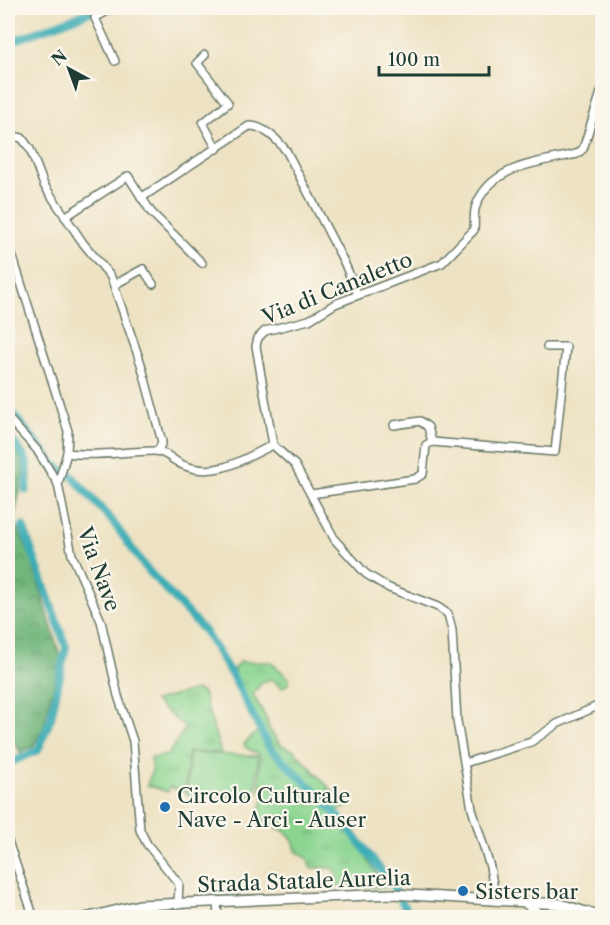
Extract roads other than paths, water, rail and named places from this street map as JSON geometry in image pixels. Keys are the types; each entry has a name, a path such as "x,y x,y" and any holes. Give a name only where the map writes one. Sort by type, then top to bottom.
{"main road":[{"name":"Strada Statale Aurelia","path":"85,918 120,908 178,903 398,895 560,904 603,917"},
{"path":"525,903 543,918"},
{"path":"560,904 570,918"}],"street":[{"path":"113,8 96,18 115,61"},
{"path":"205,54 199,59 199,65 228,103 203,123 217,149"},
{"name":"Via di Canaletto","path":"273,445 256,346 258,338 265,331 309,320 335,304 442,263 474,230 475,208 491,183 501,174 576,154 583,149 603,89"},
{"path":"141,198 251,125 262,129 279,142 287,152 339,252 358,295"},
{"path":"8,135 21,138 30,150 44,185 114,285 141,364 162,442 158,451"},
{"path":"65,217 125,176 130,177 141,198 163,227 193,252 202,263"},
{"name":"Via Nave","path":"8,242 68,430 67,453 60,480 72,555 101,621 118,696 133,741 140,830 147,843 179,884 178,903"},
{"path":"114,285 143,269 153,284"},
{"path":"311,494 415,479 423,474 426,445 432,442 555,452 566,347 547,347"},
{"path":"8,418 60,480"},
{"path":"394,425 420,422 428,427 432,442"},
{"path":"67,453 92,455 158,451 180,464 206,471 217,470 273,445 295,465 335,540 366,574 388,588 438,607 448,614 452,630 458,721 472,809 490,867 496,901"},
{"path":"465,763 531,742 556,724 603,704"},
{"path":"8,841 34,918"},
{"path":"217,902 218,918"}],"waterway":[{"path":"8,43 100,8"},
{"path":"8,408 54,464 71,475 113,522 145,567 205,632 233,677 269,747 322,798 345,824 391,883 411,918"},
{"path":"8,435 26,460 28,472 26,490"},
{"path":"8,764 38,750 51,718 66,647 23,526"}],"place":[{"name":"Circolo Culturale Nave - Arci - Auser","path":"165,807"},
{"name":"Sisters bar","path":"463,891"}]}
